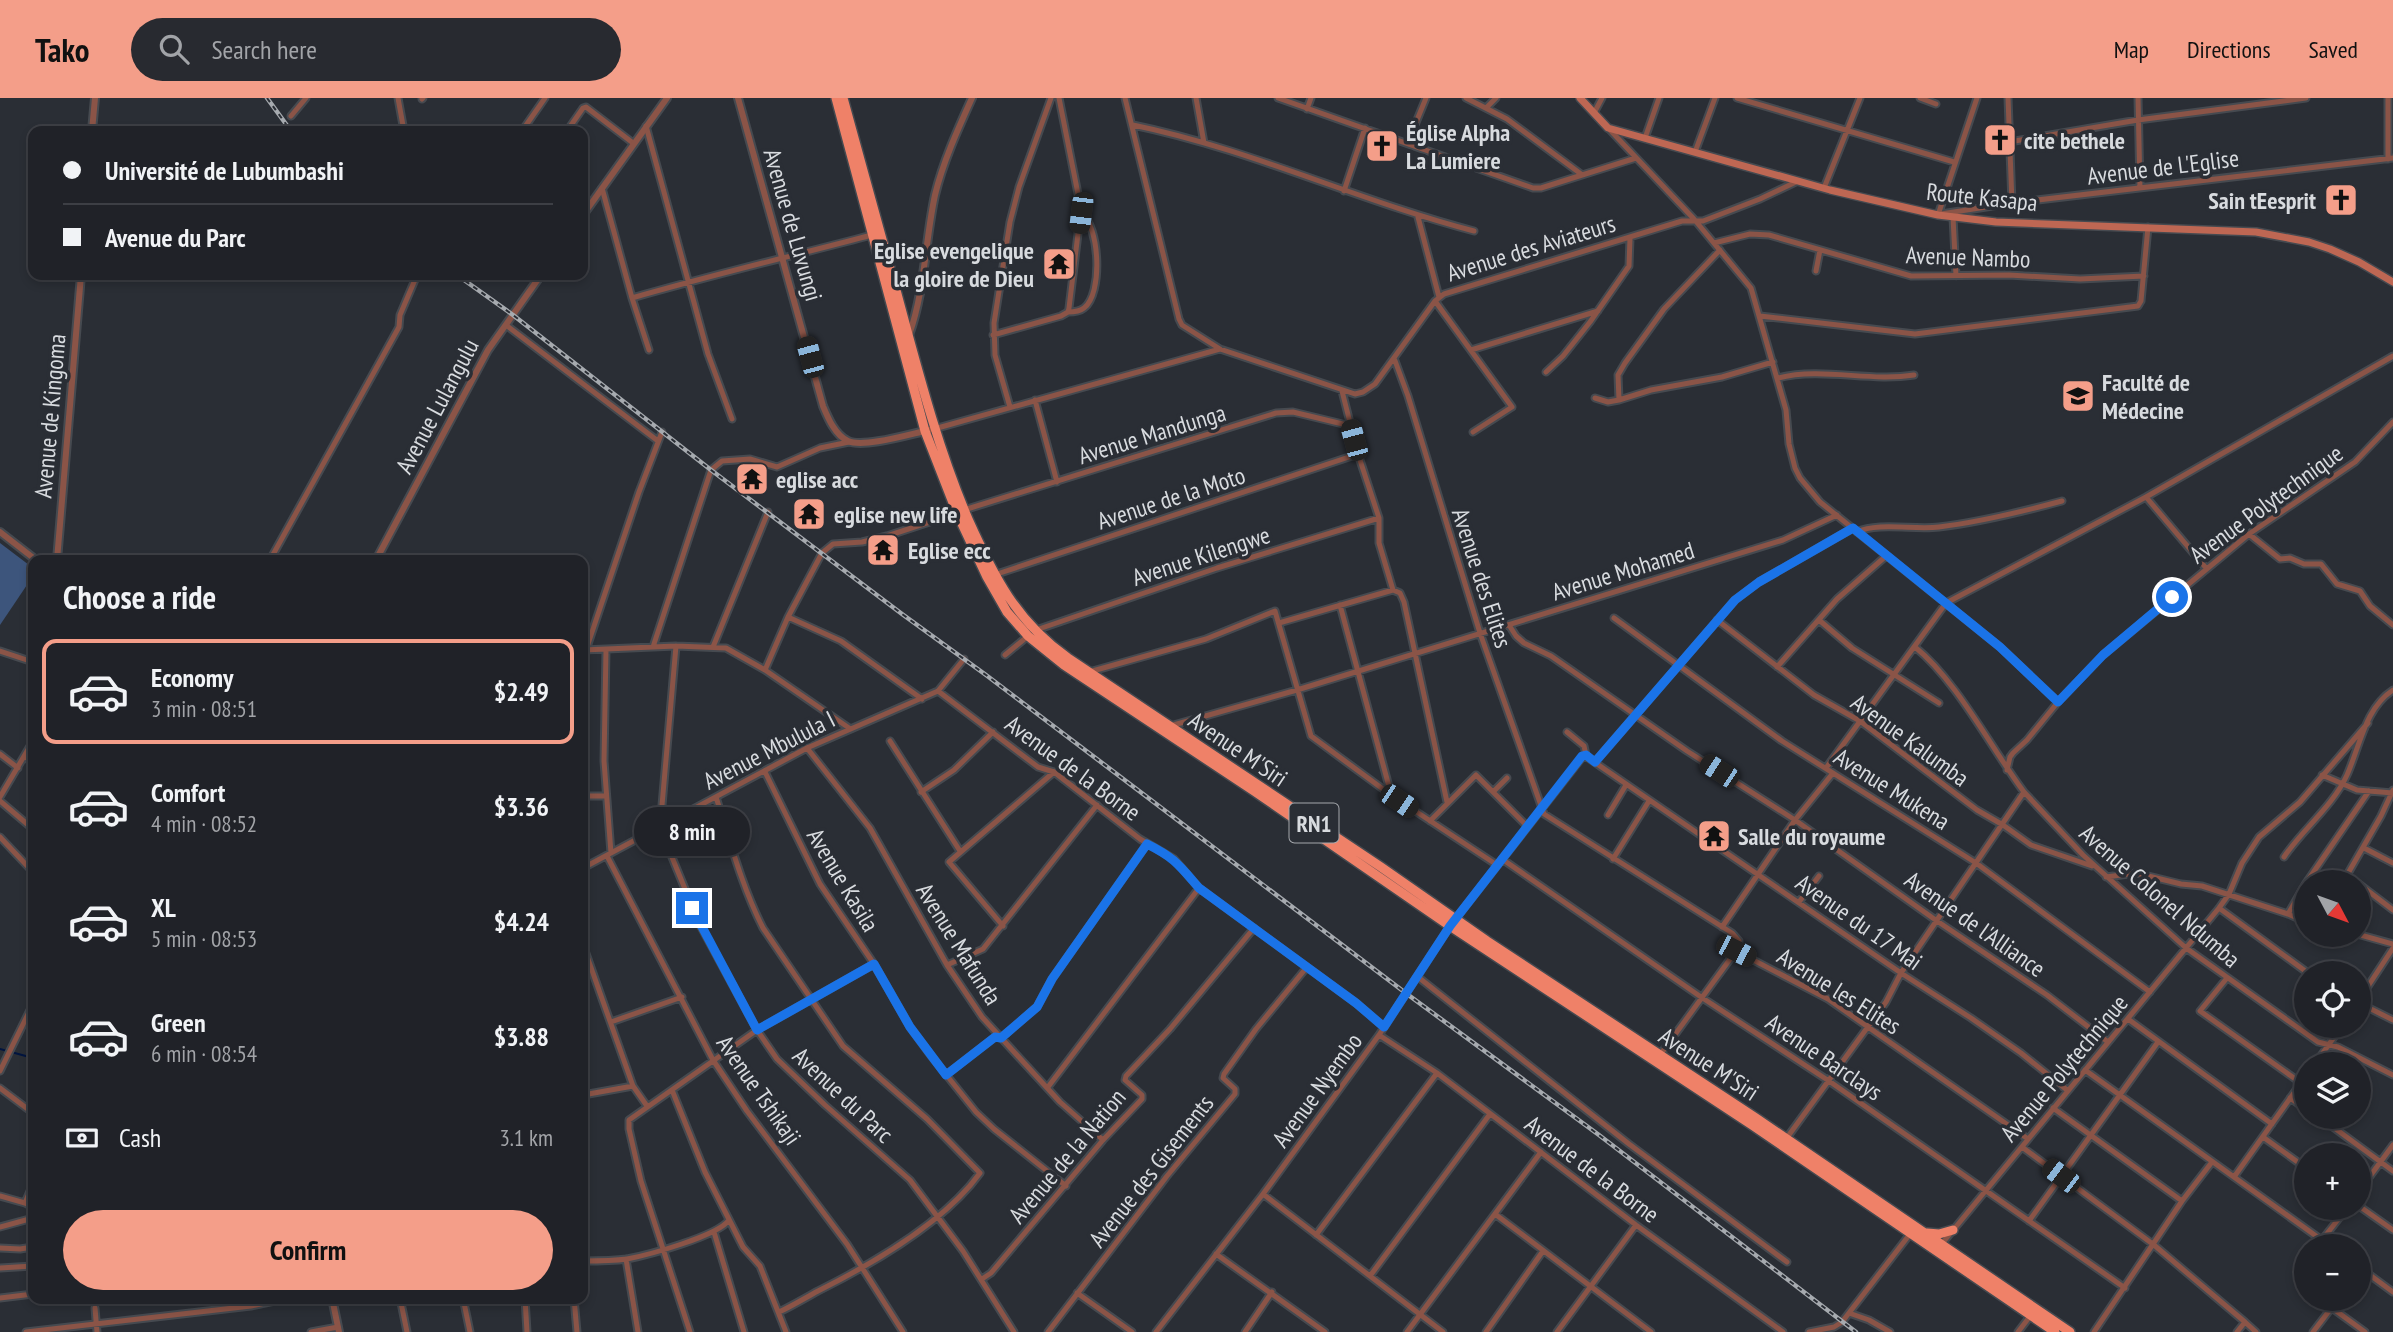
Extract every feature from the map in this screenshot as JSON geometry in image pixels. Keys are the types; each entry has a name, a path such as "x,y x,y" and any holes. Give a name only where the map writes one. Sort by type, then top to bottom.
{"highway":[{"name":"Avenue M'Siri","path":"836,98 903,348 930,430 997,597 1032,634 1066,662 1254,791 1925,1233 1938,1247 2055,1332"},
{"name":"Avenue M'Siri","path":"843,98 930,430"},
{"name":"Avenue M'Siri","path":"961,511 994,575 1032,634"},
{"name":"Avenue M'Siri","path":"1066,662 1089,673 1170,726 1453,923 1660,1055 1787,1143 1910,1234 1955,1254 2070,1332"},
{"path":"1925,1233 1952,1231 1950,1245 1955,1254"}],"main road":[{"path":"1580,98 1608,128"},
{"name":"Route Kasapa","path":"1608,128 1824,188 1938,215 1996,222 2256,232 2309,242 2359,262 2393,282"}],"street":[{"path":"92,126 95,98"},
{"path":"291,116 306,98"},
{"path":"398,98 403,126"},
{"path":"525,126 545,98"},
{"path":"588,208 667,98"},
{"name":"Avenue de Luvungi","path":"738,98 823,406 836,430 849,442"},
{"path":"903,348 915,314 936,195 949,153 972,98"},
{"path":"1010,407 995,355 993,335 1018,187 1051,98"},
{"path":"1059,98 1081,213 1068,312"},
{"path":"1125,98 1179,319 1188,330 1220,349 1342,391 1379,518 1379,543 1393,590"},
{"path":"1196,98 1204,143"},
{"path":"1278,98 1532,188 1541,188 1636,158"},
{"path":"1307,109 1311,98"},
{"path":"1408,142 1426,98"},
{"path":"1466,98 1534,138 1581,174"},
{"path":"1486,108 1496,98"},
{"path":"1594,113 1602,98"},
{"path":"1645,138 1659,98"},
{"path":"1695,152 1715,98"},
{"path":"1737,98 1954,162"},
{"path":"1824,188 1860,98"},
{"path":"1920,98 1936,104"},
{"path":"1938,215 1977,98"},
{"path":"2008,98 2012,203"},
{"path":"2138,98 2140,188"},
{"path":"2009,142 2138,120 2306,98"},
{"path":"2388,98 2390,159"},
{"path":"570,126 586,107 633,143"},
{"path":"646,125 708,354 732,419"},
{"path":"1133,125 1204,143 1418,216 1474,232"},
{"path":"1344,191 1365,128"},
{"path":"1608,128 1694,219 1751,288 1778,378 1786,410 1790,452 1798,475 1820,502 2000,647 2058,702"},
{"name":"Avenue de L'Eglise","path":"1938,215 2012,203 2390,159"},
{"name":"Avenue des Aviateurs","path":"1342,391 1355,394 1375,384 1437,299 1682,221 1703,221 1798,181"},
{"path":"602,187 649,350"},
{"path":"993,335 1080,310 1089,303 1097,271 1088,219 1081,213"},
{"path":"1418,216 1437,299 1512,407 1473,432"},
{"path":"1952,217 1955,276"},
{"path":"1760,316 1895,334 1928,334 1972,326 2138,306 2141,301 2148,227"},
{"name":"Avenue Nambo","path":"1714,243 1730,237 1758,233 1911,276 2010,275 2080,279 2144,276"},
{"path":"632,298 688,281 873,235"},
{"path":"1546,372 1563,356 1629,266 1630,238"},
{"path":"1619,400 1618,375 1632,353 1664,309 1720,250"},
{"path":"1816,271 1820,250"},
{"name":"Avenue de Kingoma","path":"57,555 81,280"},
{"path":"273,555 399,327 400,315 415,280"},
{"name":"Avenue Lulangulu","path":"379,555 478,367 538,280"},
{"path":"1471,350 1598,311"},
{"path":"506,325 658,441"},
{"path":"653,647 711,470 722,461 746,459 777,467 820,448 930,430 1220,349"},
{"path":"1826,768 1946,603 2146,497 2393,356"},
{"name":"Avenue des Elites","path":"1394,358 1480,633 1542,807"},
{"path":"1595,398 1608,402 1619,400 1773,362"},
{"path":"1778,378 1802,374 1891,378 1914,375"},
{"path":"1035,400 1058,482"},
{"name":"Avenue Mandunga","path":"765,670 788,617 822,553 830,546 887,536 1276,413 1293,412 1351,426"},
{"name":"Avenue Polytechnique","path":"2007,770 2010,757 2103,655 2249,534 2355,462 2393,422"},
{"path":"588,641 662,432"},
{"name":"Avenue de la Moto","path":"994,575 1359,454"},
{"path":"2146,497 2206,568"},
{"path":"1567,732 1584,746 1586,755 1595,762 1717,620 1751,587 1855,530 1869,526 1897,529 1935,528 1990,520 2062,501"},
{"path":"713,647 768,512"},
{"name":"Avenue Mohamed","path":"1170,726 1297,690 1783,540 1837,515"},
{"name":"Avenue Kilengwe","path":"1005,655 1032,634 1217,568 1379,518"},
{"path":"0,533 29,555"},
{"path":"2249,534 2280,559 2290,558 2304,564 2321,564 2337,584 2360,591 2370,606 2393,625"},
{"path":"1777,667 1844,592 1886,556"},
{"path":"1279,623 1398,590 1416,652 1447,802"},
{"path":"1340,605 1391,795"},
{"path":"1089,673 1206,639 1272,611 1276,612 1311,736 1391,795 1497,865"},
{"path":"788,617 841,642 922,699"},
{"name":"Avenue Mukena","path":"1614,618 1782,741 1976,863 2150,992"},
{"name":"Avenue Kalumba","path":"1717,620 1817,698 1860,721 1956,795 2031,845 2095,867"},
{"path":"1819,620 1844,642 1939,703"},
{"name":"Avenue de l'Alliance","path":"1509,625 1524,643 1551,656 1687,751 1795,820 2047,995 2108,1042"},
{"path":"588,650 676,646 729,649 850,728"},
{"path":"660,828 676,646"},
{"name":"Avenue Colonel Ndumba","path":"1915,647 1933,662 2024,792 2106,877 2186,948 2318,1042 2337,1047 2393,1075"},
{"path":"606,650 605,796 609,854"},
{"path":"0,651 28,660"},
{"name":"Avenue Mbulula I","path":"588,865 807,748 938,691 964,659"},
{"path":"2284,857 2341,785 2378,703 2393,690"},
{"name":"Avenue de la Borne","path":"938,691 1038,767 1054,772 1147,844 1174,859 1199,888 1356,1003 1384,1027"},
{"name":"Avenue Polytechnique","path":"1938,1247 2219,908 2229,894 2252,845 2271,825 2300,802 2368,723"},
{"path":"921,792 954,770 993,732"},
{"path":"890,741 960,851"},
{"name":"Avenue Mafunda","path":"807,748 873,833 947,965 982,1017 1060,1102 1103,1140"},
{"path":"28,752 0,799 28,824"},
{"path":"0,754 18,768"},
{"name":"Avenue Nyembo","path":"1156,1332 1264,1194 1379,1035 1453,923 1580,759 1586,755"},
{"name":"Avenue du 17 Mai","path":"1595,762 1648,802 1981,1025 2067,1090"},
{"name":"Avenue Kasila","path":"765,772 820,884 874,964 910,1027 946,1075 994,1129 1066,1186"},
{"path":"1003,926 949,864 950,860 1054,772"},
{"path":"1722,927 1795,820 1833,773"},
{"path":"1430,821 1476,775 1527,826"},
{"path":"2322,775 2357,790 2393,792 2350,870"},
{"path":"1494,792 1507,778"},
{"path":"1608,815 1626,785"},
{"path":"2288,914 2369,791"},
{"path":"1787,1143 1886,1002 1901,973 2024,792"},
{"path":"588,796 605,796"},
{"path":"716,797 754,912 832,1032 853,1057 927,1119 979,1172 939,1215 904,1241 863,1267 779,1312"},
{"path":"1613,859 1648,802"},
{"path":"947,965 983,949 1097,805"},
{"path":"1542,807 1548,818 1738,938 1736,951 1660,1055"},
{"name":"Avenue du Parc","path":"660,828 699,923 757,1030 783,1066 910,1180 939,1215 1014,1332"},
{"path":"0,837 28,867"},
{"path":"946,1075 995,1037 1001,1038 1037,1007 1052,979 1147,844"},
{"path":"2364,848 2393,863"},
{"name":"Avenue Tshikaji","path":"609,854 713,1060 747,1111 863,1267 903,1332"},
{"name":"Avenue Barclays","path":"1502,859 1701,997 1829,1081 2125,1288"},
{"path":"2106,877 2138,873 2229,894 2294,917"},
{"path":"1799,902 1819,876"},
{"path":"1048,1087 1199,888"},
{"path":"2371,893 2393,910"},
{"path":"2219,908 2294,963"},
{"name":"Avenue de la Nation","path":"982,1279 991,1273 1142,1097 1125,1080 1126,1076 1170,1029 1254,928"},
{"path":"2371,940 2392,948 2371,983"},
{"name":"Avenue les Elites","path":"1736,951 1828,999 2028,1139"},
{"path":"588,959 634,1086 647,1106"},
{"path":"2384,963 2393,967"},
{"path":"690,1332 641,1181 629,1129 631,1117 757,1030 874,964"},
{"name":"Avenue des Gisements","path":"1048,1332 1167,1176 1235,1094 1235,1089 1223,1078 1224,1074 1256,1029 1307,967"},
{"path":"1418,977 1629,1144 1787,1262"},
{"path":"2227,978 2200,1012 2294,1078"},
{"path":"611,1023 682,998"},
{"path":"2371,1008 2393,1020"},
{"path":"0,1071 28,1014"},
{"path":"2128,1019 2272,1124"},
{"name":"Avenue de la Borne","path":"1379,1035 1437,1073 1636,1225 1783,1332"},
{"path":"2324,1052 2334,1038"},
{"path":"2029,1221 2158,1042"},
{"path":"2085,1070 2314,1234"},
{"path":"1317,1235 1437,1073"},
{"path":"588,1094 634,1086"},
{"path":"0,1088 28,1109"},
{"path":"672,1090 689,1135 729,1220 743,1247 760,1266 786,1332"},
{"path":"2234,1177 2294,1093"},
{"path":"2290,1098 2294,1101"},
{"path":"2053,1108 2182,1201"},
{"path":"1370,1276 1490,1114"},
{"path":"2336,1129 2393,1171"},
{"path":"2263,1137 2294,1159"},
{"path":"2371,1175 2393,1145"},
{"path":"2022,1147 2154,1245 2256,1332"},
{"path":"1407,1332 1541,1152"},
{"path":"2094,1332 2182,1201 2213,1162"},
{"path":"1264,1194 1443,1332"},
{"path":"0,1196 28,1204"},
{"path":"25,1203 28,1196"},
{"path":"1495,1214 1651,1332"},
{"path":"2371,1214 2393,1230"},
{"path":"0,1227 28,1219"},
{"path":"588,1261 626,1259 663,1249 714,1232 729,1220"},
{"path":"2327,1234 2338,1220"},
{"path":"1557,1332 1636,1225"},
{"path":"714,1232 744,1332"},
{"path":"1809,1332 1838,1324 1910,1234"},
{"path":"0,1248 28,1248"},
{"path":"1486,1332 1543,1251"},
{"path":"1216,1254 1325,1332"},
{"path":"626,1259 638,1332"},
{"path":"0,1268 28,1266"},
{"path":"2371,1277 2393,1292"},
{"path":"1245,1332 1272,1292"},
{"path":"1077,1293 1132,1332"},
{"path":"0,1298 28,1295"},
{"path":"26,1332 260,1304"},
{"path":"311,1332 338,1329 333,1304"},
{"path":"401,1304 407,1332"},
{"path":"464,1304 470,1332"},
{"path":"525,1304 527,1332"},
{"path":"575,1304 577,1332"},
{"path":"95,1308 97,1332"},
{"path":"2313,1332 2330,1311"},
{"path":"2336,1311 2365,1332"},
{"path":"1849,1313 1890,1332"},
{"path":"2018,1332 2031,1315"},
{"path":"2237,1332 2245,1322"},
{"path":"1838,1324 1838,1332"},
{"path":"1769,1332 1774,1325"}],"shaded area":[{"path":"0,543 28,564 28,583 0,625"}],"waterway":[{"path":"0,1049 28,1057"}],"railway":[{"path":"267,98 287,126"},
{"path":"464,280 513,315 711,470 1407,994 1599,1135 1856,1332"}],"place":[{"name":"cite bethele","path":"2000,140"},
{"name":"Église Alpha La Lumiere","path":"1382,146"},
{"name":"Sain tEesprit","path":"2341,200"},
{"name":"Eglise evengelique la gloire de Dieu","path":"1059,264"},
{"name":"Faculté de Médecine","path":"2078,396"},
{"name":"eglise acc","path":"752,479"},
{"name":"eglise new life","path":"809,514"},
{"name":"Eglise ecc","path":"883,550"},
{"name":"Salle du royaume","path":"1714,836"}],"route":[{"path":"692,908 757,1030 874,964 910,1027 946,1075 995,1037 1001,1038 1037,1007 1052,979 1147,844 1169,855 1199,888 1356,1003 1384,1027 1450,926 1582,756 1586,755 1595,762 1743,593 1853,528 2000,647 2058,702 2103,655 2172,597"}]}
